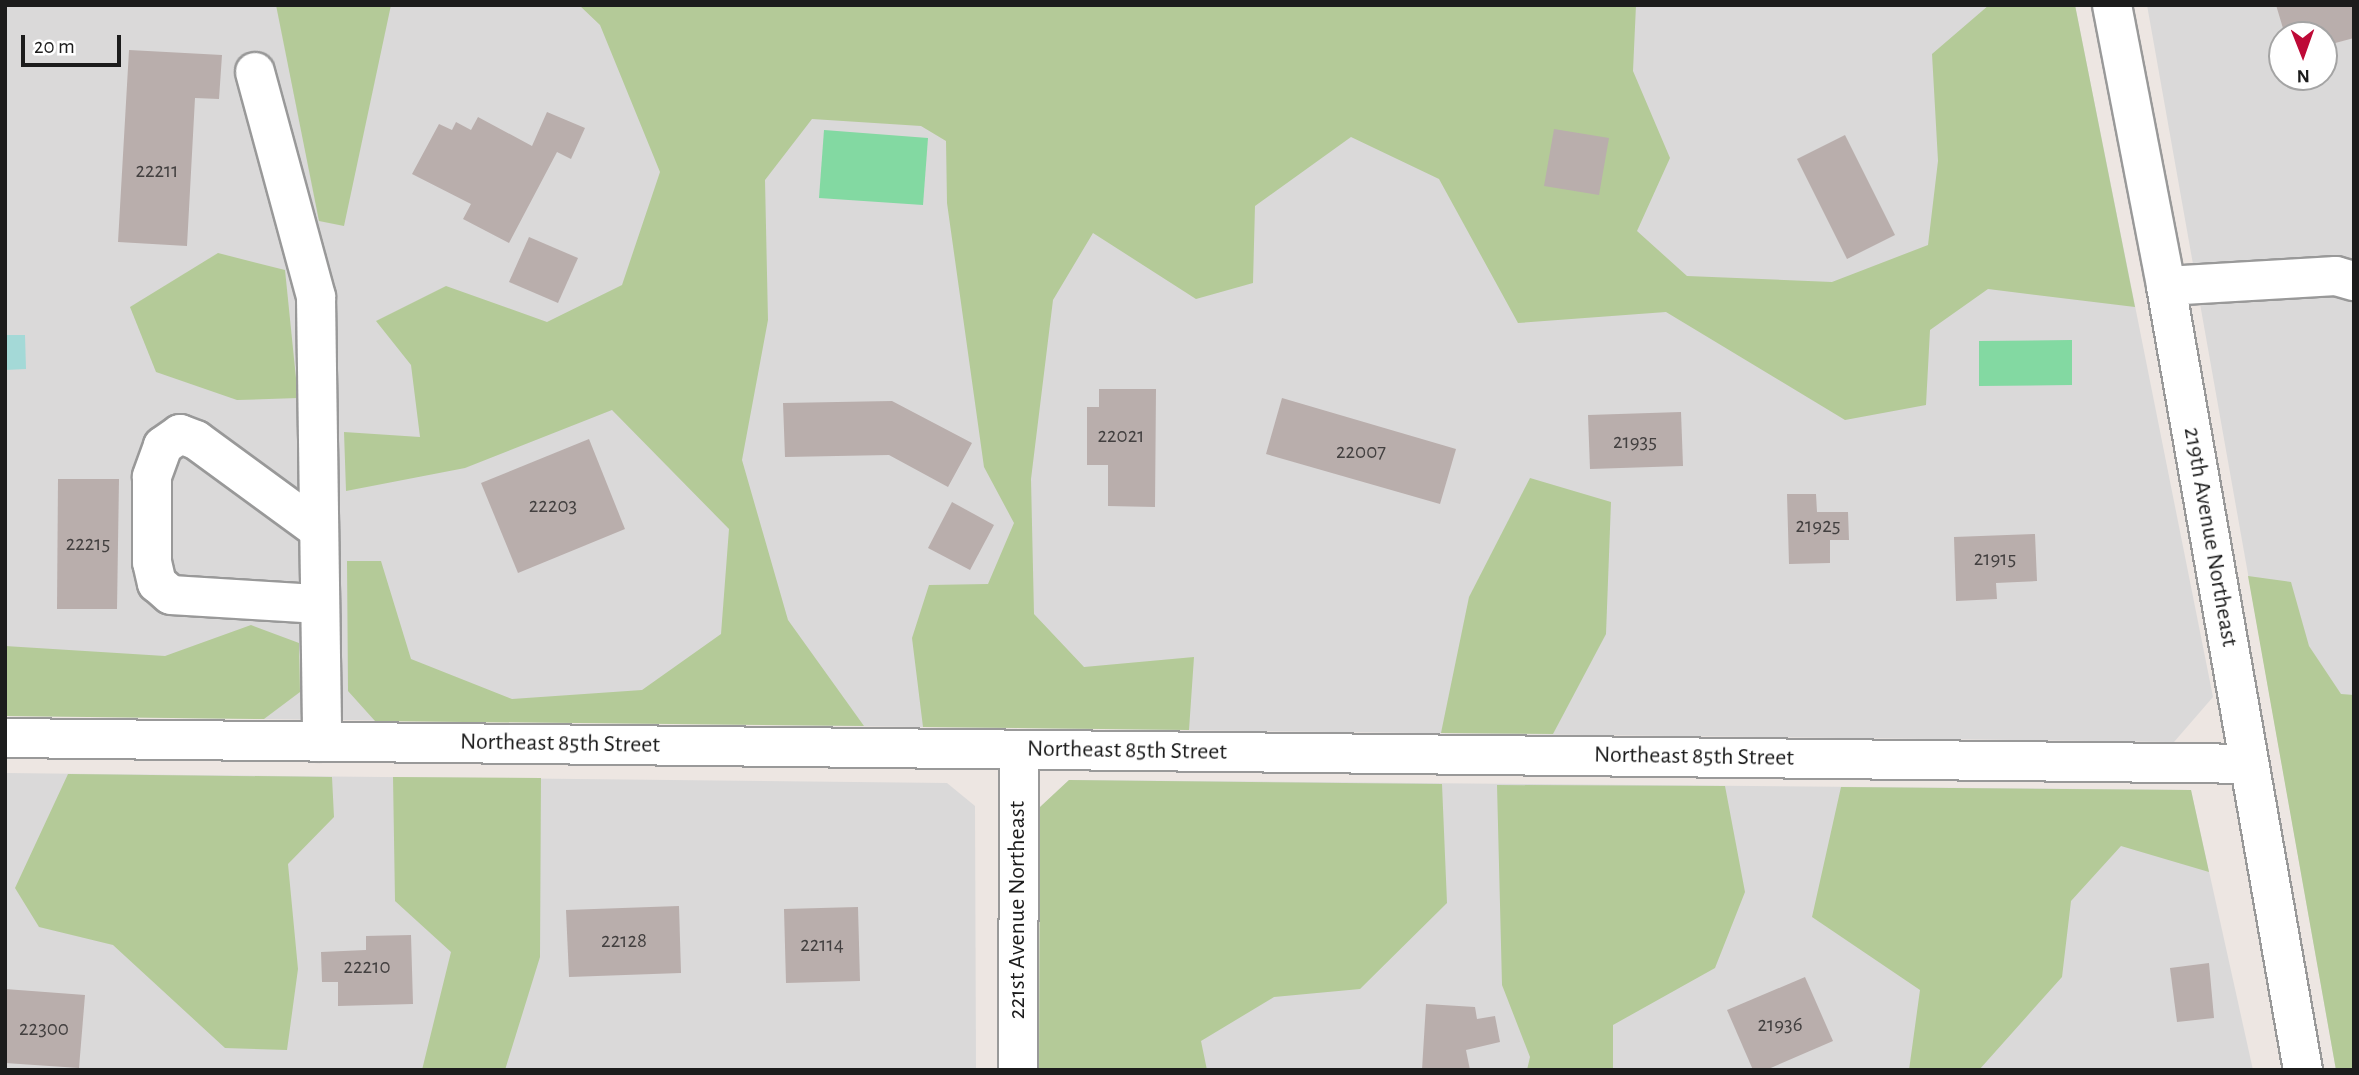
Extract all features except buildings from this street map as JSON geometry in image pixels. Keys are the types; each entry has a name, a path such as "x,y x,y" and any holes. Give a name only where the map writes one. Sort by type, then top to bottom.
{"street":[{"name":"219th Avenue Northeast","path":"2112,5 2166,286 2303,1070"},
{"path":"255,72 316,297 322,742"},
{"path":"2166,286 2336,276 2354,281"},
{"path":"319,530 197,439 180,434 163,446 152,478 152,562 157,583 171,596 320,604"},
{"name":"Northeast 85th Street","path":"5,738 2249,764"},
{"name":"221st Avenue Northeast","path":"1018,1070 1019,750"}],"shaded area":[{"path":"5,5 2075,5 2213,697 2174,742 5,716"},
{"path":"2147,5 2354,5 2354,1070 2336,1070"},
{"path":"5,773 947,783 975,806 976,1070 5,1070"},
{"path":"1069,780 2191,790 2253,1070 1039,1070 1040,807"}],"green space":[{"path":"276,5 391,5 344,226 319,221"},
{"path":"579,5 1636,5 1633,71 1670,158 1637,231 1687,276 1832,282 1928,245 1938,161 1932,54 1989,5 2075,5 2135,307 1988,289 1930,330 1926,405 1845,420 1666,312 1518,323 1439,179 1351,137 1255,206 1253,283 1196,299 1093,233 1053,300 1031,479 1034,614 1084,667 1194,657 1189,730 923,727 912,638 929,585 988,584 1014,523 984,467 947,203 946,141 921,126 812,119 765,180 768,320 742,460 788,620 864,726 375,721 348,691 347,561 381,561 411,659 512,699 642,690 721,634 729,529 612,410 465,468 346,491 344,432 420,437 411,365 376,321 446,286 547,322 622,285 660,172 600,25"},
{"path":"824,130 928,138 923,205 819,198"},
{"path":"218,253 285,270 298,398 237,400 156,372 130,307"},
{"path":"2072,340 2072,385 1979,386 1979,341"},
{"path":"1530,478 1611,502 1606,634 1553,734 1441,733 1469,597"},
{"path":"2248,576 2291,582 2309,646 2341,694 2354,695 2354,1070 2336,1070"},
{"path":"251,625 299,643 300,692 264,719 5,716 5,646 165,656"},
{"path":"68,774 332,777 334,817 288,864 298,969 287,1050 225,1048 113,945 39,927 15,888"},
{"path":"393,777 541,778 540,957 505,1070 422,1070 451,952 395,901"},
{"path":"1069,780 1442,784 1447,903 1360,989 1274,997 1201,1041 1207,1070 1039,1070 1040,807"},
{"path":"1497,785 1725,786 1745,892 1715,968 1613,1025 1613,1070 1527,1070 1530,1057 1502,985"},
{"path":"1841,787 2191,790 2209,872 2121,846 2071,901 2062,977 1979,1070 1909,1070 1920,990 1812,917"}],"water":[{"path":"5,335 25,335 26,369 5,370"}]}
